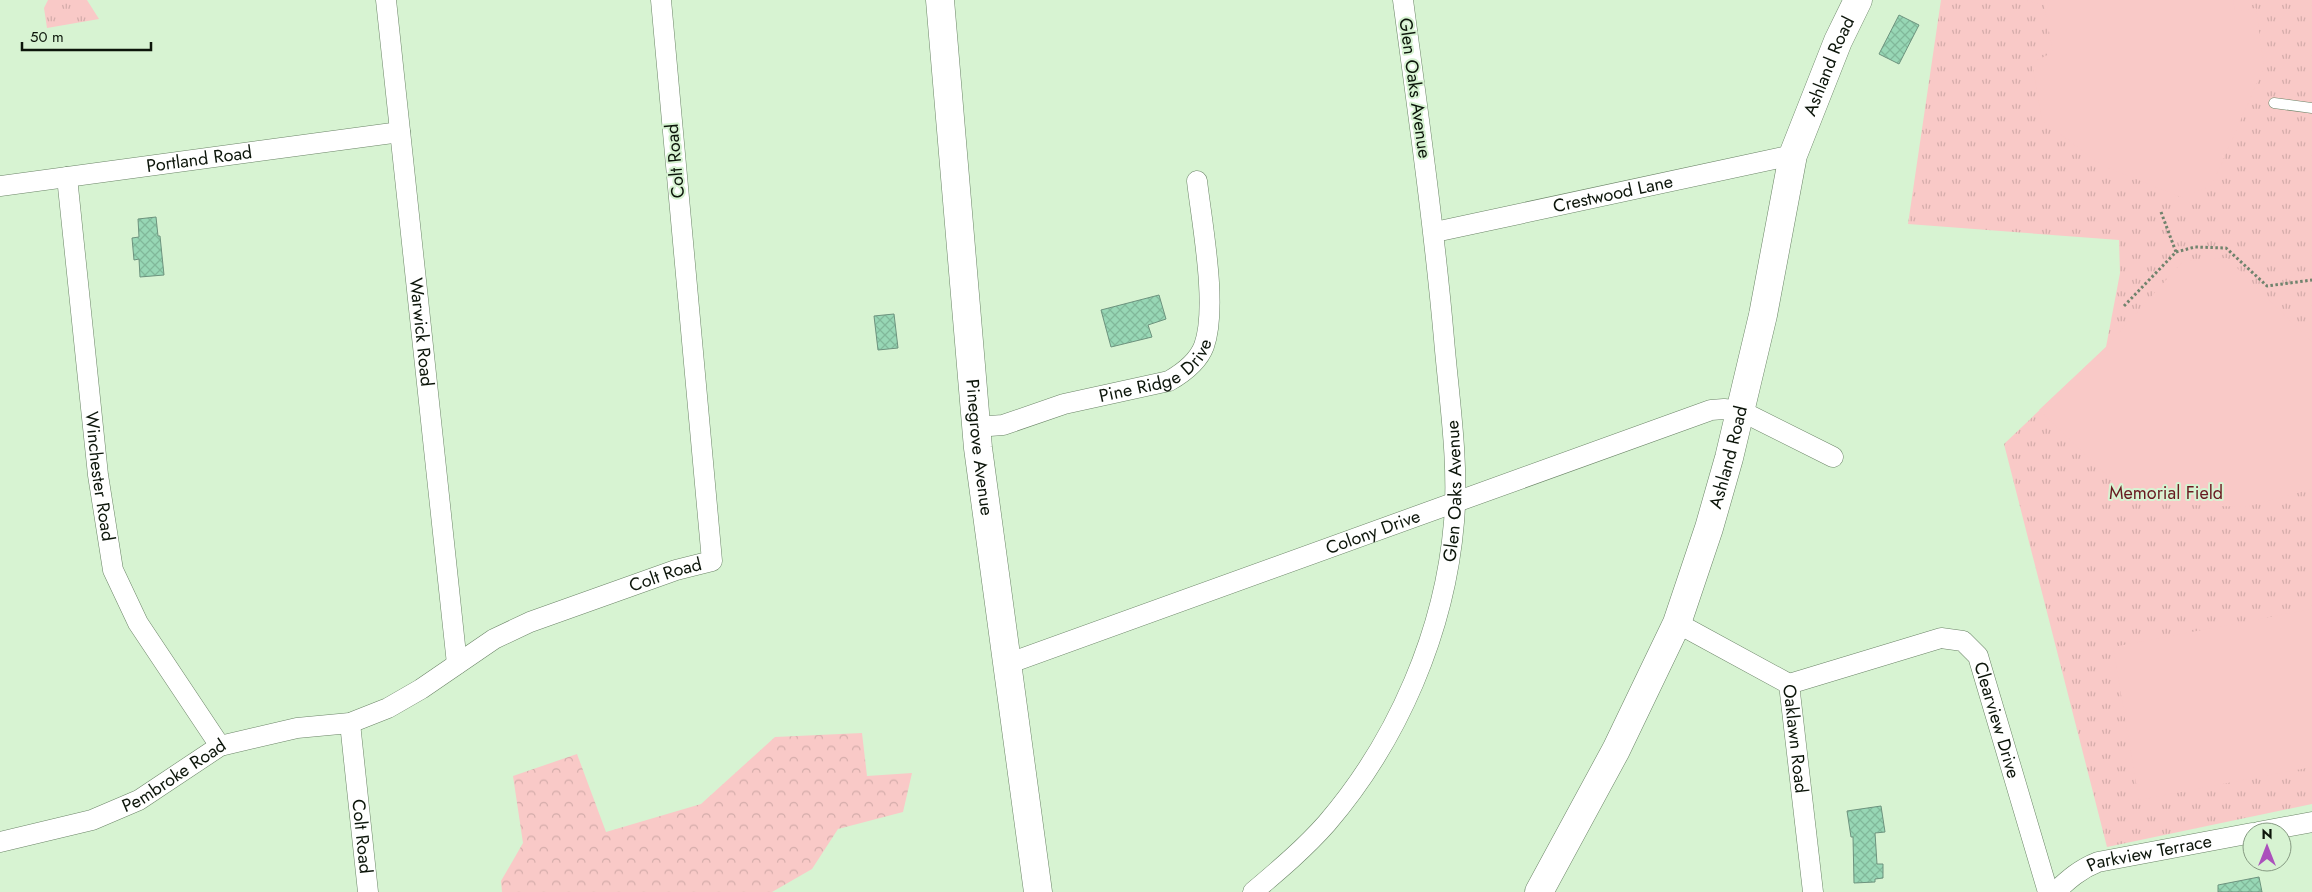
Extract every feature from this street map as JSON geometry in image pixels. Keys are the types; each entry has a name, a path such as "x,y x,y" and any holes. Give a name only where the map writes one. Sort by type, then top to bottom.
{"street":[{"name":"Warwick Road","path":"386,0 457,664"},
{"name":"Colt Road","path":"368,892 350,723 388,708 421,689 494,639 530,622 676,570 712,561 661,0"},
{"name":"Pinegrove Avenue","path":"940,0 976,427 1038,892"},
{"name":"Glen Oaks Avenue","path":"1253,892 1288,863 1326,823 1361,779 1390,732 1414,682 1433,630 1446,577 1455,477 1434,232 1403,0"},
{"name":"Ashland Road","path":"1540,892 1616,750 1677,623 1709,528 1741,410 1763,315 1793,155 1838,41 1858,0"},
{"name":"Portland Road","path":"0,186 400,132"},
{"name":"Crestwood Lane","path":"1434,232 1793,155"},
{"name":"Winchester Road","path":"67,177 98,475 113,570 138,623 220,746"},
{"name":"Pine Ridge Drive","path":"976,427 1003,425 1064,404 1169,380 1183,372 1197,357 1203,348 1207,334 1209,294 1197,181"},
{"name":"Colony Drive","path":"1007,664 1711,410 1724,408 1741,410"},
{"path":"1741,410 1833,457"},
{"name":"Oaklawn Road","path":"1677,623 1789,684 1812,892"},
{"name":"Clearview Drive","path":"1789,684 1941,638 1963,641 1967,644 1978,656 2048,892"},
{"name":"Pembroke Road","path":"0,842 92,820 131,803 220,746 297,728 350,723"},
{"path":"2292,826 2312,822"},
{"name":"Parkview Terrace","path":"2055,892 2069,878 2083,868 2098,862 2242,835"}],"lane":[{"path":"2274,103 2312,108"}],"path":[{"path":"2161,212 2176,252"},
{"path":"2124,306 2176,252 2195,247 2226,248 2267,286 2312,280"}],"green space":[{"path":"48,0 87,0 99,19 47,28 44,8"},
{"name":"Memorial Field","path":"1941,0 2312,0 2312,804 2107,847 2004,444 2106,347 2120,273 2119,240 1908,224"},
{"path":"2023,0 2233,0 2235,11 2256,8 2264,67 2212,185 2183,198 2101,165 2042,120 2032,63 2053,52 2044,5"},
{"path":"2227,258 2312,342 2312,489 2246,507 2193,505 2115,483 2039,410 2106,347 2183,261"},
{"path":"2312,609 2312,767 2139,800 2113,647"},
{"path":"862,733 867,776 912,773 903,812 838,829 812,869 772,892 502,892 501,881 523,843 513,776 577,754 606,832 701,804 775,737"}],"building":[{"path":"1899,15 1919,25 1899,64 1879,54"},
{"path":"156,217 164,275 140,277 139,259 134,260 132,238 139,237 138,219"},
{"path":"1159,295 1166,319 1148,325 1152,337 1111,347 1101,310"},
{"path":"894,314 898,348 878,350 874,316"},
{"path":"1881,806 1885,832 1875,833 1877,864 1883,864 1883,878 1875,879 1875,882 1854,883 1853,837 1851,837 1847,811"},
{"path":"2259,877 2262,892 2218,892 2218,885"}]}
